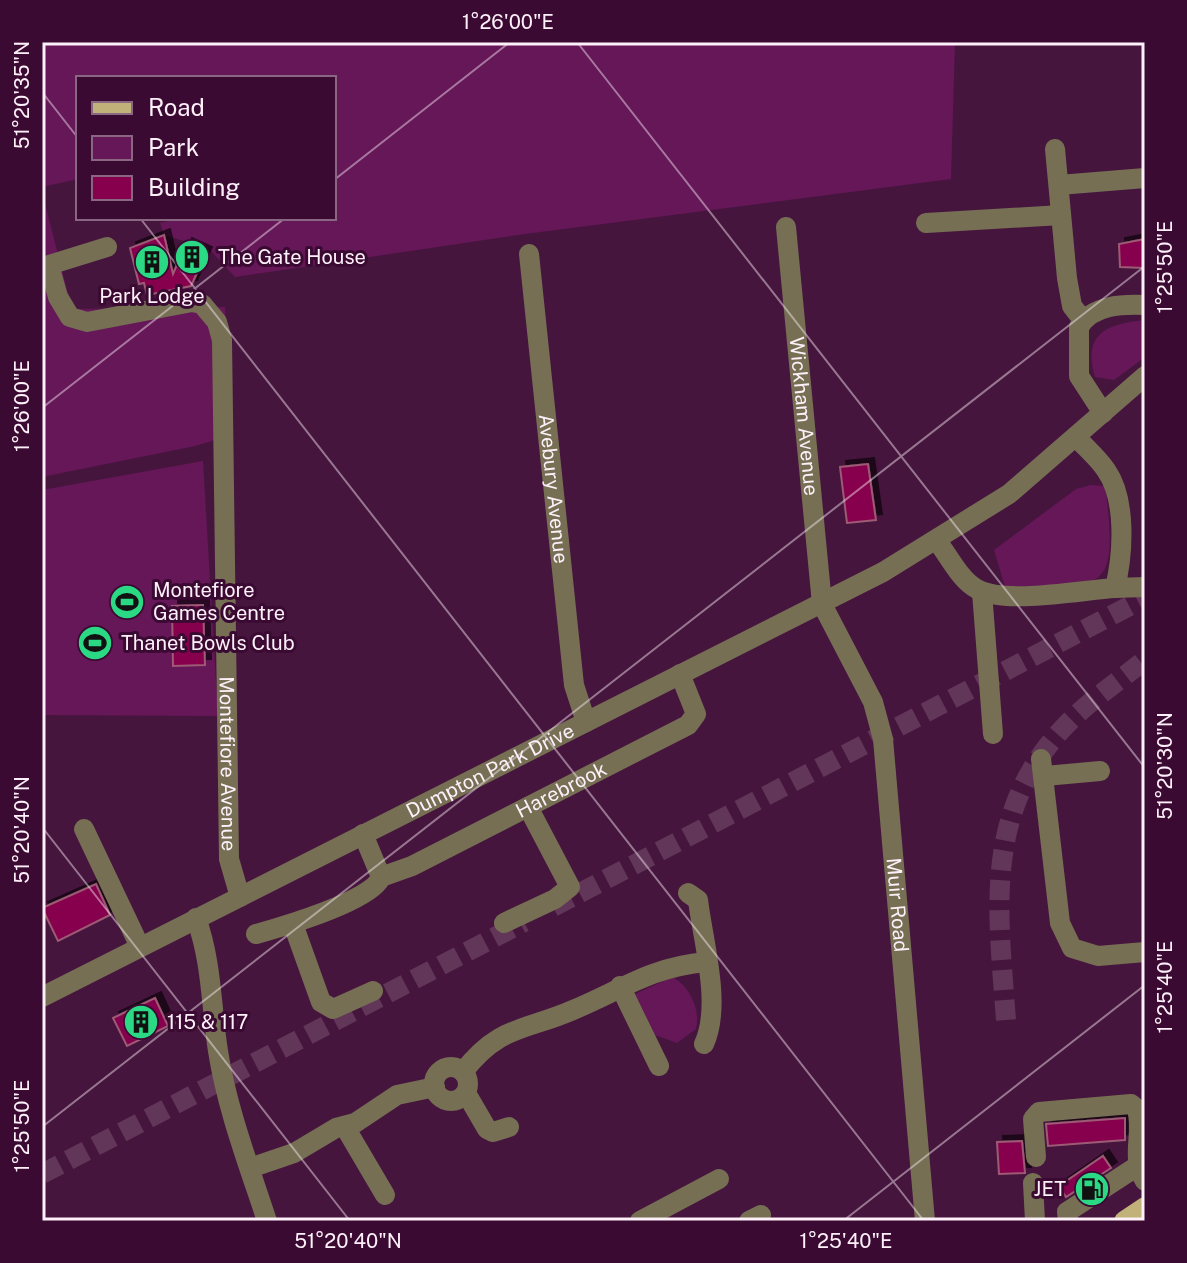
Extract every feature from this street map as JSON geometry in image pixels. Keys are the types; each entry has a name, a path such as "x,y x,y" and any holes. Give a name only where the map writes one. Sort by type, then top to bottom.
{"main road":[{"path":"1124,1221 1145,1207"}],"street":[{"path":"1055,149 1072,306 1083,320"},
{"path":"1059,185 1145,178"},
{"path":"926,223 1061,215"},
{"name":"Wickham Avenue","path":"786,227 822,604"},
{"name":"Montefiore Avenue","path":"107,247 49,265 70,317 87,322 192,302 202,304 217,322 222,340 229,859 240,897"},
{"name":"Avebury Avenue","path":"529,254 574,685 586,722"},
{"path":"1103,413 1079,376 1077,336 1083,320 1104,308 1145,305"},
{"name":"Dumpton Park Drive","path":"42,997 822,604 937,541 1009,494 1145,376"},
{"path":"1076,437 1108,472 1117,495 1121,561 1115,588"},
{"path":"937,541 964,578 982,592 1009,596 1145,587"},
{"path":"982,592 993,734"},
{"name":"Muir Road","path":"822,604 873,702 883,739 925,1221"},
{"name":"Harebrook","path":"256,934 293,924 376,886 381,877 412,866 688,725 696,714 680,674"},
{"path":"1100,771 1043,767 1060,923 1072,948 1098,956 1145,952"},
{"path":"504,923 555,899 570,887 528,807"},
{"path":"84,829 140,947"},
{"path":"363,834 381,877"},
{"path":"688,893 698,900 713,1009 711,1029 704,1044"},
{"path":"196,918 208,960 222,1072 267,1221"},
{"path":"293,924 321,1002 333,1009 373,991"},
{"path":"463,1072 475,1056 510,1031 572,1011 654,970 706,962"},
{"path":"620,986 659,1066"},
{"path":"466,1093 450,1101 440,1097 435,1087 436,1076 444,1069 454,1068 463,1072 468,1082 466,1093 487,1129 503,1135"},
{"path":"250,1168 294,1153 397,1095 435,1087"},
{"path":"1036,1157 1033,1119 1039,1112 1131,1104 1137,1109 1140,1120 1140,1174 1067,1212 1068,1221"},
{"path":"345,1127 385,1195"},
{"path":"640,1221 719,1179"},
{"path":"1033,1183 1035,1221"}],"green space":[{"path":"42,42 955,42 951,179 525,234 235,277 209,249 164,235 160,223 173,220 336,220 336,76 76,76 76,179 42,187"},
{"path":"42,192 72,309 225,307 232,435 195,446 42,477"},
{"path":"1145,320 1145,357 1114,380 1095,377 1092,350 1101,334 1119,324"},
{"name":"Montefiore Games Centre","path":"203,461 218,716 42,715 42,490"},
{"path":"1104,486 1109,526 1105,568 1096,579 1063,586 1005,587 994,550 1076,489"},
{"path":"672,977 684,986 697,1014 696,1029 677,1043 655,1035 635,994"}],"building":[{"path":"164,235 173,274 186,244 206,253 191,286 147,295 144,283 139,284 130,248"},
{"path":"1145,239 1145,268 1120,267 1119,244"},
{"path":"868,464 876,520 847,523 840,467"},
{"path":"203,605 205,665 173,666 172,606"},
{"path":"96,884 110,915 58,941 42,908"},
{"name":"115 & 117","path":"155,998 168,1026 127,1046 113,1018"},
{"path":"1125,1118 1125,1140 1048,1146 1046,1124"},
{"path":"1022,1141 1025,1173 999,1174 997,1142"},
{"path":"1103,1156 1111,1168 1066,1197 1059,1186"}],"tunnel":[{"path":"553,907 1145,598"},
{"path":"1006,1020 999,900 1009,825 1021,790 1041,755 1069,722 1145,660"},
{"path":"42,1174 524,922"}],"place":[{"name":"The Gate House","path":"192,257"},
{"name":"Park Lodge","path":"152,262"},
{"name":"Montefiore Games Centre","path":"127,602"},
{"name":"Thanet Bowls Club","path":"95,643"},
{"name":"115 & 117","path":"141,1022"},
{"name":"JET","path":"1092,1189"}]}
